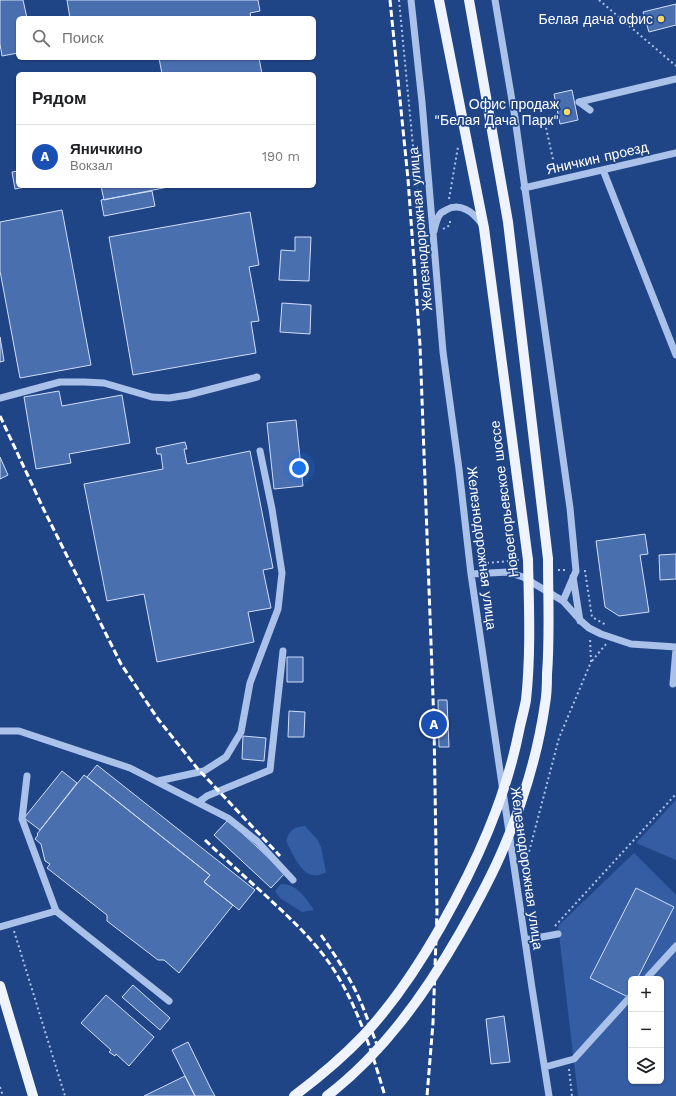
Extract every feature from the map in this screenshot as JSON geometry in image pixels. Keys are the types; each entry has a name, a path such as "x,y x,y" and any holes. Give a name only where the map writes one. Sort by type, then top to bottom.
{"main road":[{"name":"Новоегорьевское шоссе","path":"294,1096 340,1059 364,1035 411,975 433,940 470,873 486,839 516,747 526,701 528,653 528,560 484,228 439,0"},
{"path":"327,1096 353,1074 378,1049 402,1021 427,987 488,882 504,846 525,788 532,766 545,703 548,654 548,559 508,222 468,0"},
{"path":"0,986 34,1096"}],"street":[{"name":"Железнодорожная улица","path":"411,0 422,102 443,352 525,940 549,1096"},
{"path":"495,0 514,118 570,508 576,570 563,601"},
{"path":"590,110 579,102 676,79"},
{"name":"Яничкин проезд","path":"524,188 676,153"},
{"path":"603,170 676,355"},
{"path":"433,237 436,224 441,213 450,208 459,207 468,209 476,216 484,228"},
{"path":"0,398 60,382 104,383 152,397 169,398 188,395 257,377"},
{"path":"158,781 204,771 226,757 241,732 250,683 278,609 282,573 272,509 260,451"},
{"path":"473,574 508,572 523,577 563,601 580,621 589,628 611,638 632,644 676,648 673,684"},
{"path":"573,576 580,621"},
{"path":"199,802 207,796 270,770 283,651"},
{"path":"0,731 18,731 130,768 158,781 228,818 257,841 293,880"},
{"path":"27,776 22,819 56,911 170,1001"},
{"path":"0,927 56,911"},
{"path":"525,940 558,934"},
{"path":"649,976 676,946"},
{"path":"545,1067 574,1059 628,999"}],"path":[{"path":"399,0 422,240 433,237"},
{"path":"599,0 676,66"},
{"path":"545,123 556,174"},
{"path":"442,231 450,225 449,196 458,142"},
{"path":"473,574 474,564 528,560"},
{"path":"589,628 591,662"},
{"path":"523,872 559,738 591,662 611,638"},
{"path":"544,937 676,794"},
{"path":"11,924 65,1096"},
{"path":"565,1061 572,1096"},
{"path":"0,1087 3,1096"}],"shaded area":[{"path":"676,800 676,860 636,843"},
{"path":"305,826 317,839 321,847 326,872 318,875 312,875 301,867 286,841 292,830"},
{"path":"634,853 676,895 676,1096 578,1096 558,926"},
{"path":"281,884 292,886 300,892 314,910 302,912 280,898 275,891"}],"building":[{"path":"0,0 23,0 27,16 16,16 16,53 2,56 0,44"},
{"path":"67,0 258,0 260,11 250,13 251,16 70,16"},
{"name":"Белая дача офис","path":"676,4 676,25 649,32 643,12"},
{"path":"159,60 259,60 262,72 162,72"},
{"name":"Офис продаж \"Белая Дача Парк\"","path":"572,90 578,120 560,124 554,94"},
{"path":"16,171 16,188 20,188 15,189 12,172"},
{"path":"101,188 163,188 104,200"},
{"path":"152,191 155,206 104,216 101,200"},
{"path":"62,210 91,365 20,378 0,271 0,222"},
{"path":"250,212 259,265 249,267 259,321 251,322 256,353 133,375 109,237"},
{"path":"295,237 311,237 309,281 279,280 281,250 295,251"},
{"path":"282,303 311,305 310,334 280,332"},
{"path":"0,337 4,361 0,362"},
{"path":"59,391 62,406 122,395 130,443 69,454 71,463 36,469 24,397"},
{"path":"296,420 303,486 274,489 267,423"},
{"path":"185,442 187,449 184,449 187,464 250,451 273,568 263,570 271,608 248,612 254,642 157,662 144,594 107,601 84,484 163,469 161,454 157,454 156,448"},
{"path":"0,457 8,475 0,479"},
{"path":"645,534 648,554 640,555 649,612 619,616 605,607 596,541"},
{"path":"676,554 676,579 660,580 659,555"},
{"path":"287,657 303,657 303,682 287,682"},
{"path":"438,700 447,700 449,747 439,747"},
{"path":"289,711 305,712 304,737 288,737"},
{"path":"243,736 266,738 264,761 242,759"},
{"path":"97,765 255,890 239,910 204,882 210,875 87,777"},
{"path":"62,771 77,783 40,830 24,818"},
{"path":"84,775 210,875 204,882 233,905 179,973 164,960 158,960 107,921 107,915 47,868 50,864 45,861 41,844 35,839 38,835 37,834"},
{"path":"228,820 285,873 271,888 214,835"},
{"path":"636,888 674,907 639,976 628,976 628,997 590,978"},
{"path":"133,985 170,1018 160,1030 122,997"},
{"path":"106,995 154,1037 129,1066 116,1054 115,1056 109,1052 111,1050 81,1023"},
{"path":"504,1016 510,1062 491,1064 486,1019"},
{"path":"188,1042 215,1096 195,1096 172,1050"},
{"path":"185,1076 195,1096 144,1096"}],"railway":[{"path":"390,0 408,179 420,345 434,724 437,912 433,1023 427,1096"},
{"path":"0,416 44,510 121,664 158,719 197,768 280,856"},
{"path":"205,840 295,924 324,956 340,980 354,1008 371,1051 385,1096"},
{"path":"321,935 342,966 355,990 380,1053"}],"place":[{"name":"Белая дача офис","path":"661,19"},
{"name":"Офис продаж \"Белая Дача Парк\"","path":"567,112"},
{"name":"Яничкино","path":"434,724"}]}
